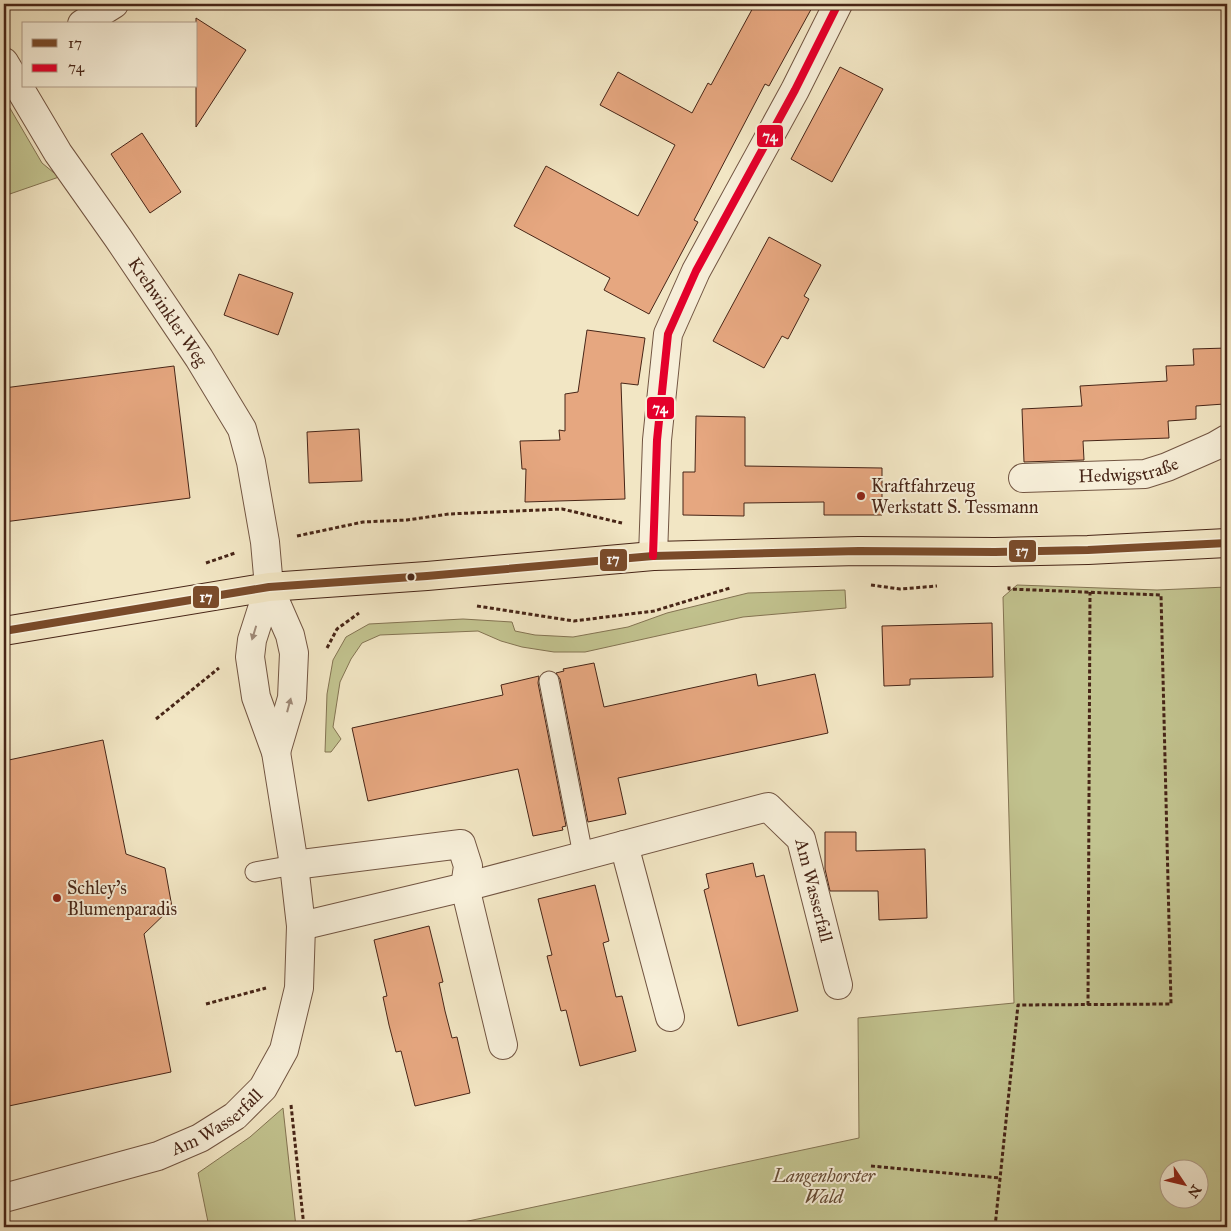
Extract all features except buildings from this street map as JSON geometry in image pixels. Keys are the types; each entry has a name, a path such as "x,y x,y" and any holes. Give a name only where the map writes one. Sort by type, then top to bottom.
{"main road":[{"path":"4,631 269,587 427,576 653,556 859,551 995,552 1088,550 1227,542"}],"street":[{"path":"85,22 114,4"},
{"path":"653,556 657,440 668,334 696,272 795,90 838,4"},
{"name":"Krehwinkler Weg","path":"11,61 22,83"},
{"name":"Krehwinkler Weg","path":"25,88 58,153 199,358 242,429 251,462 265,542 269,587"},
{"name":"Hedwigstraße","path":"1023,478 1145,474 1167,467 1216,446 1227,439"},
{"name":"Am Wasserfall","path":"4,1198 158,1156 200,1138 235,1116 263,1088 284,1050 299,988 301,926 294,865 276,752 256,697 250,657 252,640 269,587"},
{"name":"Am Wasserfall","path":"269,587 290,635 294,653 292,698 276,752"},
{"name":"Am Wasserfall","path":"301,926 465,887 768,807 801,839 838,985"},
{"path":"294,865 461,844 468,866 465,887 503,1044"},
{"path":"624,845 670,1017"}],"lane":[{"path":"549,681 583,855"},
{"path":"255,872 294,865"}],"path":[{"path":"265,542 363,522 407,520 449,514"},
{"path":"995,1227 1018,1005 1171,1004 1161,595 1009,589 1008,581"},
{"path":"469,606 574,621 654,612 737,586"},
{"path":"1088,1005 1090,592"},
{"path":"326,650 338,629 363,611"},
{"path":"156,719 222,666"},
{"path":"206,1004 272,986"},
{"path":"273,1070 288,1088 304,1227"},
{"path":"871,1166 1000,1178"}],"green space":[{"path":"4,98 42,163 59,177 4,196"},
{"name":"Langenhorster Wald","path":"1017,585 1157,590 1227,587 1227,1227 440,1227 859,1138 858,1018 1014,1003 1003,597"},
{"path":"845,590 846,608 743,617 585,652 554,652 522,647 501,641 478,631 380,635 362,643 351,659 340,682 333,727 341,739 331,752 325,752 327,694 333,660 346,637 369,624 463,619 512,622 515,631 535,635 573,637 628,627 667,613 748,593"},
{"path":"283,1108 296,1227 209,1227 198,1173 250,1137"}],"transit line":[{"name":"74","path":"653,556 657,440 668,334 696,271 795,90 838,4"},
{"name":"17","path":"4,631 269,587 427,576 653,556 859,551 995,552 1088,550 1227,543"}],"place":[{"name":"Kraftfahrzeug Werkstatt S. Tessmann","path":"861,496"},
{"name":"Schley's Blumenparadis","path":"57,898"}]}
